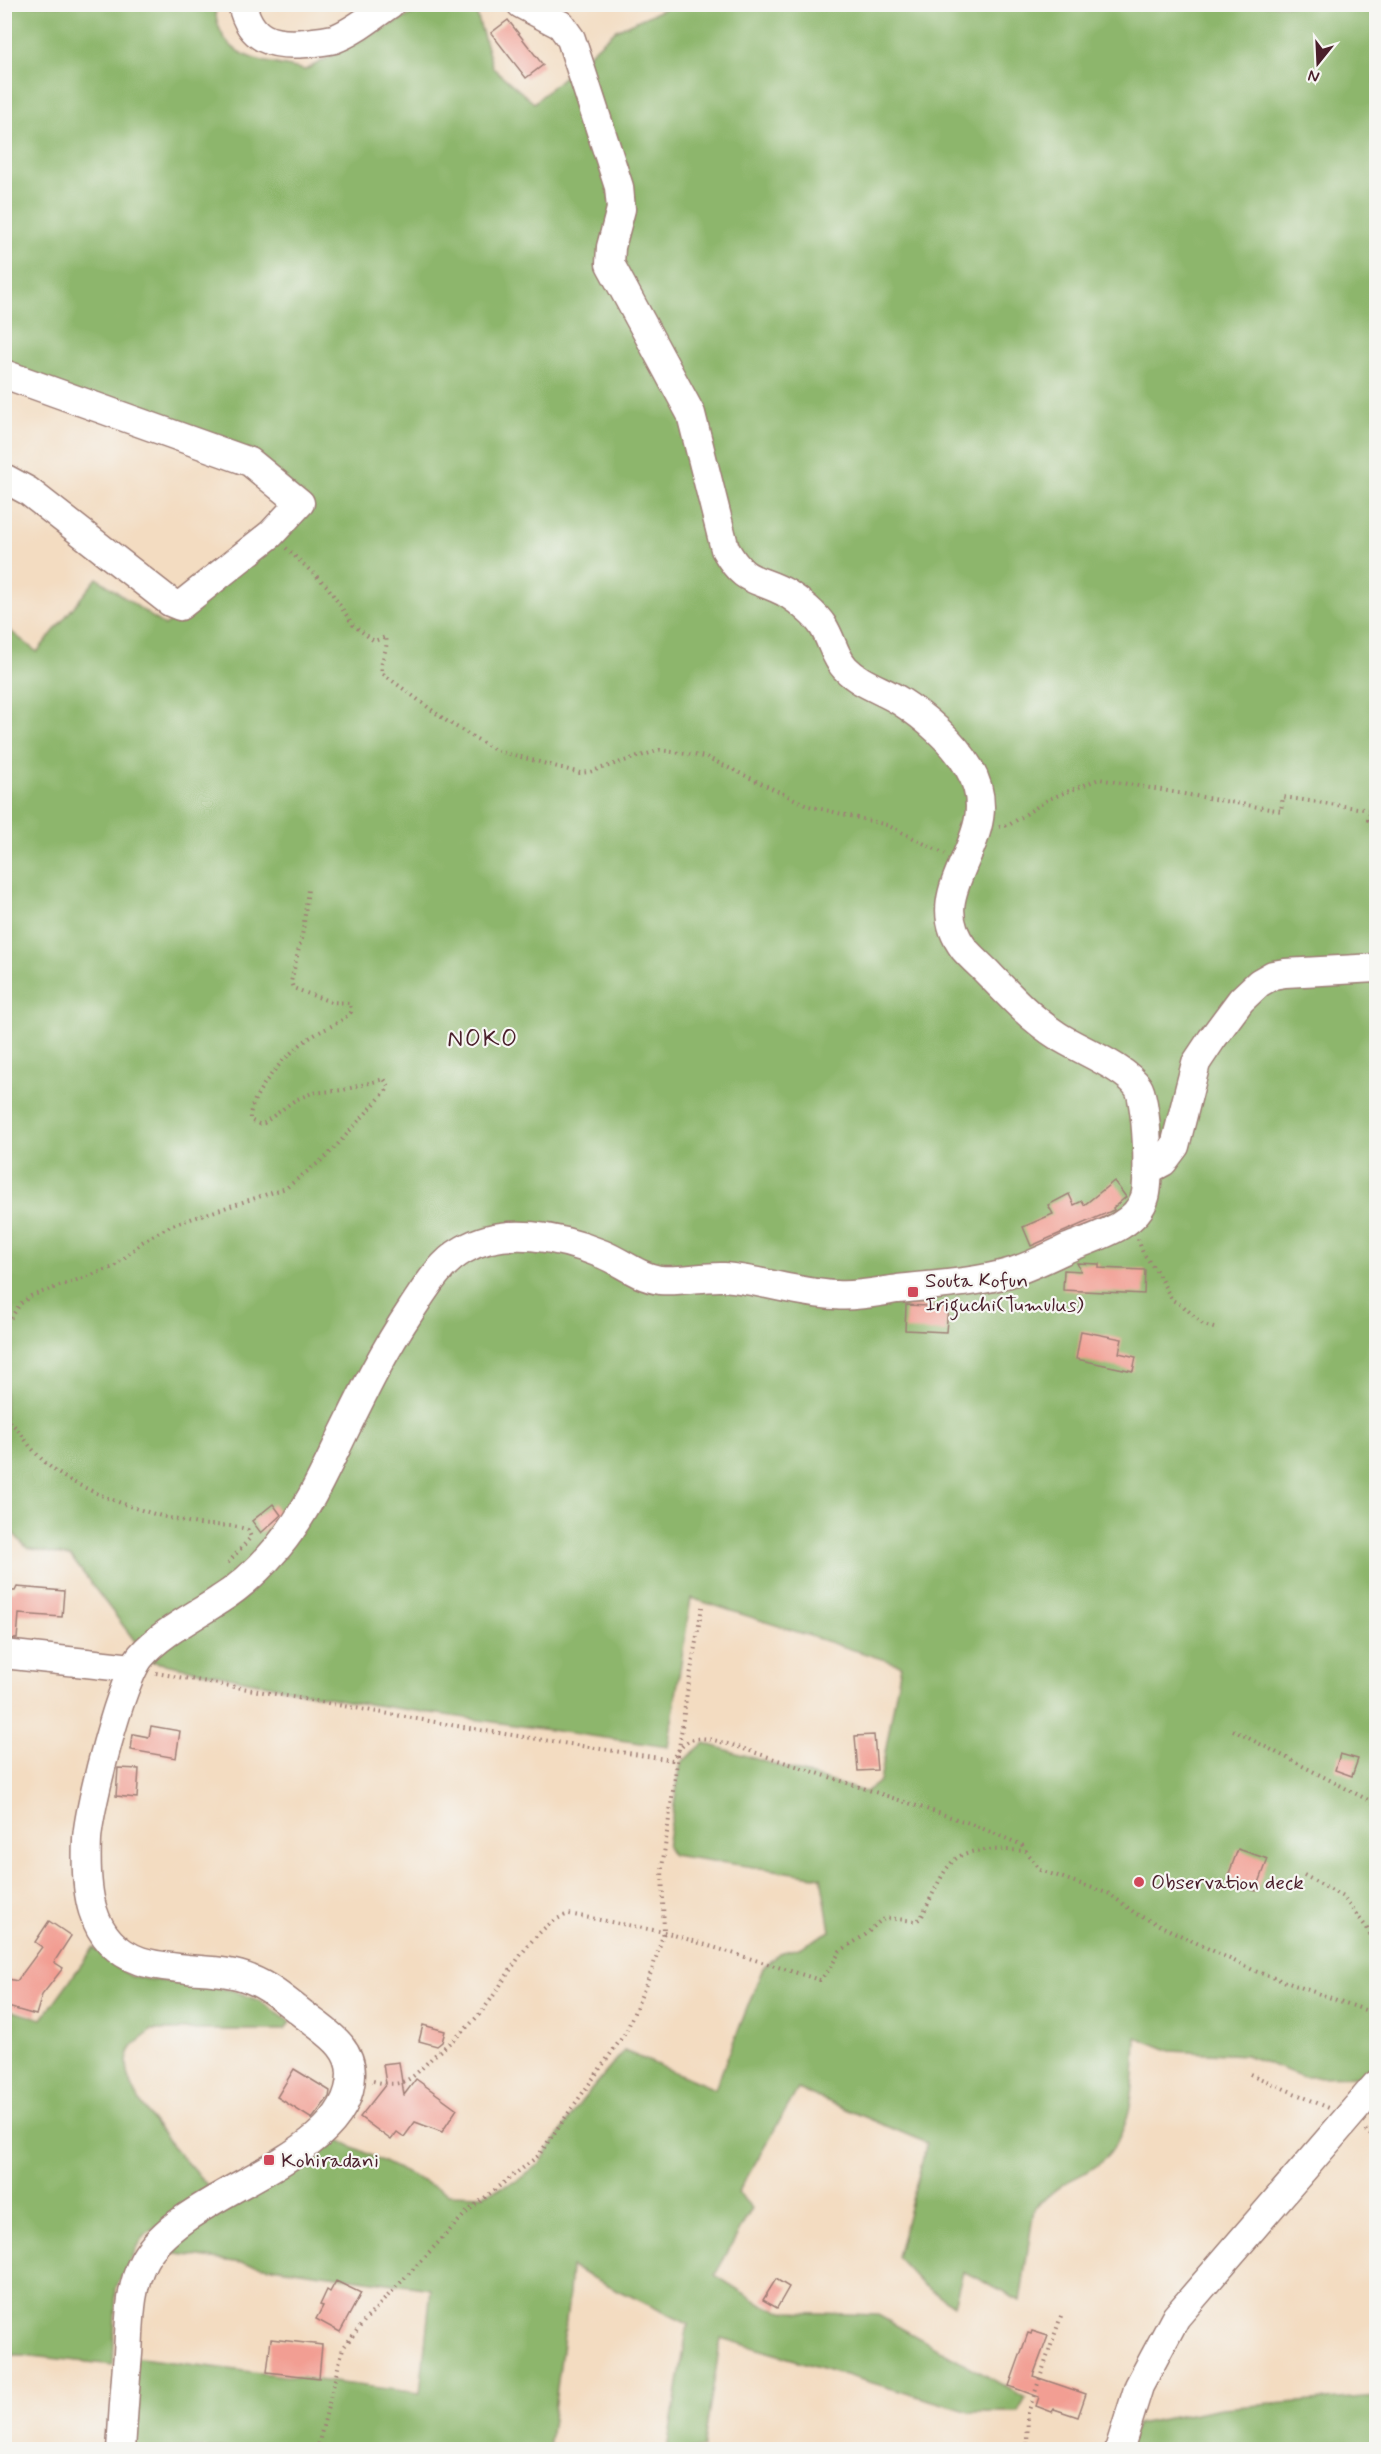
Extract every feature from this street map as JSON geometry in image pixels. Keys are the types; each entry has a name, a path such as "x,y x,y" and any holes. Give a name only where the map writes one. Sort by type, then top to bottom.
{"street":[{"path":"242,4 245,18 254,32 266,40 287,44 334,38 358,27 390,4"},
{"path":"121,2450 134,2285 146,2255 164,2234 185,2217 295,2153 327,2128 340,2110 351,2076 347,2053 332,2036 260,1983 243,1976 140,1961 121,1951 108,1940 97,1925 91,1911 87,1839 91,1812 118,1711 132,1668 150,1647 228,1595 273,1553 306,1508 396,1332 446,1263 469,1247 494,1238 555,1239 606,1255 636,1273 657,1280 712,1276 737,1278 841,1296 1006,1274 1131,1219 1143,1205 1148,1188 1145,1104 1138,1085 1127,1075 1057,1036 1027,1014 964,948 956,934 949,900 980,820 977,788 969,767 951,745 905,705 857,678 843,667 820,621 788,594 749,580 730,558 721,533 691,414 610,264 611,247 621,209 619,187 571,39 561,25 521,4"},
{"path":"4,375 250,462 300,504 271,534 180,606 170,602 28,490 4,478"},
{"path":"1148,1170 1163,1162 1175,1146 1196,1063 1241,1000 1258,983 1273,975 1285,973 1377,968"},
{"path":"4,1654 132,1668"},
{"path":"1119,2450 1139,2386 1176,2318 1377,2085"}],"path":[{"path":"271,534 327,586 353,625 374,641 386,637 387,642 380,664 382,673 448,722 495,750 580,773 660,750 706,757 809,806 887,825 964,864"},
{"path":"977,831 1009,825 1049,799 1099,779 1281,811 1283,797 1359,808 1370,810 1368,820 1377,822"},
{"path":"4,1329 20,1305 31,1296 114,1267 153,1234 181,1222 286,1188 327,1156 386,1091 389,1086 387,1081 375,1080 355,1088 304,1096 264,1123 259,1124 250,1120 255,1101 289,1054 309,1037 337,1024 351,1012 350,1004 331,1002 293,988 291,982 303,931 308,889"},
{"path":"1131,1219 1143,1253 1157,1272 1172,1300 1183,1306 1204,1325 1217,1329"},
{"path":"4,1419 16,1425 50,1467 89,1490 172,1519 201,1525 241,1527 248,1530 251,1537 219,1572"},
{"path":"317,2450 343,2348 366,2319 469,2210 538,2156 626,2032 652,1970 664,1932 662,1868 678,1749 702,1607"},
{"path":"132,1668 463,1727 672,1760 685,1742 703,1737 969,1823 1022,1845 1040,1870 1110,1894 1136,1914 1255,1971 1377,2014"},
{"path":"1233,1730 1377,1804"},
{"path":"351,2076 386,2084 406,2082 466,2030 536,1937 559,1917 569,1914 664,1932 820,1980 840,1951 865,1935 880,1921 887,1918 916,1921 921,1918 944,1872 950,1863 962,1854 989,1849 1026,1851"},
{"path":"1304,1875 1343,1897 1367,1928 1377,1947"},
{"path":"1250,2074 1350,2117 1377,2139"},
{"path":"1027,2450 1028,2412 1062,2313"}],"green space":[{"path":"5,5 215,5 218,23 224,37 233,48 258,60 305,70 429,5 474,5 493,68 534,103 616,30 673,5 1376,5 1376,2076 1303,2077 1246,2055 1171,2051 1136,2037 1133,2088 1120,2137 1099,2164 1058,2187 1034,2209 1020,2301 963,2271 954,2305 923,2285 897,2257 927,2143 798,2089 738,2193 752,2208 715,2275 764,2306 787,2312 878,2315 1026,2398 1018,2412 970,2412 721,2338 703,2449 667,2449 688,2324 571,2267 549,2449 128,2449 133,2357 420,2393 431,2289 156,2251 331,2136 449,2194 483,2195 517,2181 540,2163 581,2102 624,2051 715,2089 763,1968 779,1953 799,1948 830,1931 821,1877 672,1855 667,1847 681,1763 704,1743 865,1792 880,1781 901,1665 691,1598 668,1747 347,1701 150,1661 71,1557 27,1548 5,1525 4,626 37,652 97,578 165,626 285,533 309,501 5,367"},
{"path":"94,1947 110,1963 132,1977 232,1990 260,2001 290,2022 285,2030 152,2030 131,2049 127,2064 131,2082 141,2102 170,2143 211,2189 143,2237 116,2288 113,2365 5,2355 4,2009 42,2019"},
{"path":"1376,2396 1376,2449 1125,2450 1137,2424 1222,2408"}],"building":[{"path":"508,20 543,65 526,78 491,33"},
{"path":"1114,1181 1126,1197 1113,1208 1114,1210 1031,1246 1023,1227 1053,1214 1048,1205 1069,1194 1074,1205 1082,1201 1084,1205"},
{"path":"1077,1263 1099,1264 1099,1268 1145,1270 1144,1294 1063,1290 1064,1270 1081,1271"},
{"path":"906,1305 948,1307 946,1332 905,1330"},
{"path":"1081,1331 1122,1339 1119,1353 1136,1357 1133,1371 1076,1359"},
{"path":"273,1504 281,1515 261,1533 252,1521"},
{"path":"17,1587 64,1591 62,1617 19,1614 17,1639 4,1638 4,1591 15,1591"},
{"path":"151,1726 180,1731 176,1758 131,1750 133,1734 149,1737"},
{"path":"874,1735 877,1770 858,1771 855,1736"},
{"path":"1340,1754 1358,1759 1352,1776 1335,1770"},
{"path":"118,1768 139,1769 137,1798 116,1796"},
{"path":"1238,1849 1268,1859 1256,1891 1231,1882 1232,1878 1228,1876"},
{"path":"49,1921 71,1936 54,1962 63,1968 42,1995 36,2015 4,2006 4,1978 17,1981 42,1947 35,1942"},
{"path":"423,2025 445,2031 442,2042 437,2046 419,2041"},
{"path":"399,2062 404,2095 416,2079 457,2109 442,2132 415,2122 404,2137 397,2132 391,2140 360,2117 386,2084 383,2064"},
{"path":"294,2069 330,2091 329,2097 312,2119 277,2097"},
{"path":"776,2279 789,2287 777,2308 763,2300"},
{"path":"336,2281 361,2293 340,2332 316,2319 323,2306 320,2305 327,2290 330,2292"},
{"path":"1032,2331 1048,2336 1033,2376 1086,2394 1078,2417 1036,2406 1039,2397 1009,2386 1028,2333 1031,2334"},
{"path":"271,2339 322,2345 319,2378 267,2372"}],"place":[{"name":"Souta Kofun Iriguchi(Tumulus)","path":"913,1292"},
{"name":"Observation deck","path":"1139,1882"},
{"name":"Kohiradani","path":"269,2160"}],"district":[{"name":"NOKO","path":"483,1038"}]}
